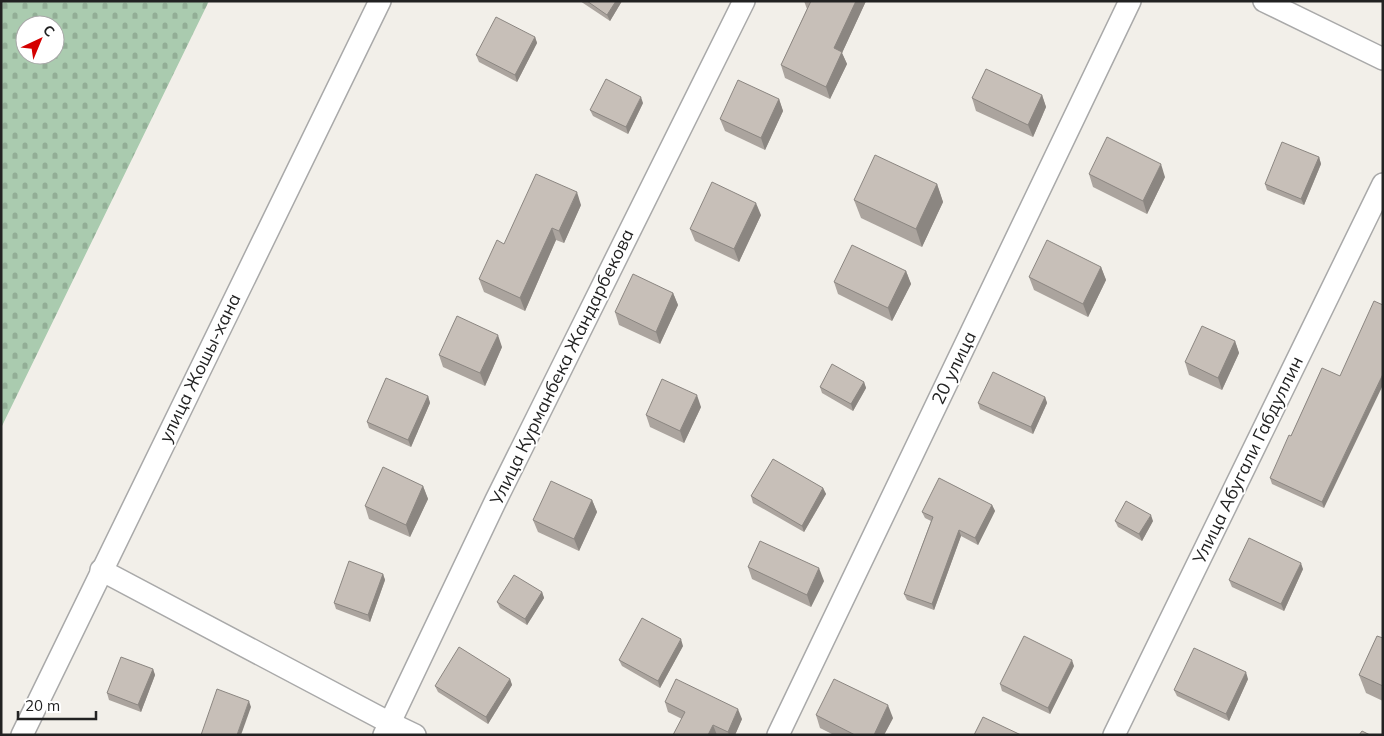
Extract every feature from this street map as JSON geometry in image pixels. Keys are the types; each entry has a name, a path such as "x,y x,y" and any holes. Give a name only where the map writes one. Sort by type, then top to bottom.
{"street":[{"name":"улица Жошы-хана","path":"22,735 380,1"},
{"name":"Улица Курманбека Жандарбекова","path":"387,729 496,500 744,1"},
{"name":"20 улица","path":"778,735 1130,1"},
{"path":"1264,1 1383,59"},
{"name":"Улица Абугали Габдуллин","path":"1114,735 1383,184"},
{"path":"101,570 387,729 415,735"}],"green space":[{"path":"1,1 209,1 1,428"}],"building":[{"path":"587,1 616,1 607,15"},
{"path":"811,1 856,1 834,48 842,52 826,87 781,65"},
{"path":"496,17 535,37 515,75 476,55"},
{"path":"986,69 1042,95 1028,125 972,98"},
{"path":"606,79 641,97 626,127 590,110"},
{"path":"738,80 779,99 761,138 720,119"},
{"path":"1107,137 1161,164 1143,201 1089,174"},
{"path":"1282,142 1319,157 1301,199 1265,184"},
{"path":"875,155 937,184 916,229 854,200"},
{"path":"536,174 577,192 559,231 552,228 520,298 479,279 497,240 504,244"},
{"path":"712,182 756,203 734,249 690,229"},
{"path":"1047,240 1101,267 1083,304 1029,277"},
{"path":"852,245 906,271 888,308 834,282"},
{"path":"633,274 673,293 656,332 615,312"},
{"path":"1374,301 1383,305 1383,374 1322,502 1270,478 1322,368 1340,376"},
{"path":"457,316 498,335 480,373 439,355"},
{"path":"1202,326 1235,341 1218,378 1185,362"},
{"path":"832,364 864,382 851,404 820,387"},
{"path":"993,372 1045,397 1031,427 978,403"},
{"path":"386,378 428,396 408,440 367,422"},
{"path":"662,379 697,395 680,431 646,415"},
{"path":"773,459 823,488 802,526 751,496"},
{"path":"383,467 423,486 406,525 365,506"},
{"path":"939,478 992,505 975,538 959,530 932,604 904,594 933,517 922,512"},
{"path":"551,481 592,500 574,539 533,520"},
{"path":"1126,501 1151,515 1139,534 1115,521"},
{"path":"1249,538 1301,563 1281,604 1229,580"},
{"path":"760,541 819,568 807,595 748,567"},
{"path":"349,561 383,574 368,615 334,603"},
{"path":"514,575 542,592 525,619 497,602"},
{"path":"642,618 681,639 658,681 619,660"},
{"path":"1024,636 1072,660 1048,708 1000,684"},
{"path":"1377,636 1383,638 1383,686 1359,675"},
{"path":"459,647 510,679 486,717 435,686"},
{"path":"1194,648 1246,672 1226,714 1174,690"},
{"path":"121,657 153,669 138,705 107,693"},
{"path":"676,679 738,709 728,732 713,725 708,735 673,735 685,712 665,702"},
{"path":"834,679 888,705 874,735 855,735 816,715"},
{"path":"217,689 249,701 237,735 201,735"},
{"path":"983,717 1021,735 974,735"},
{"path":"1362,731 1370,735 1359,735"}]}
